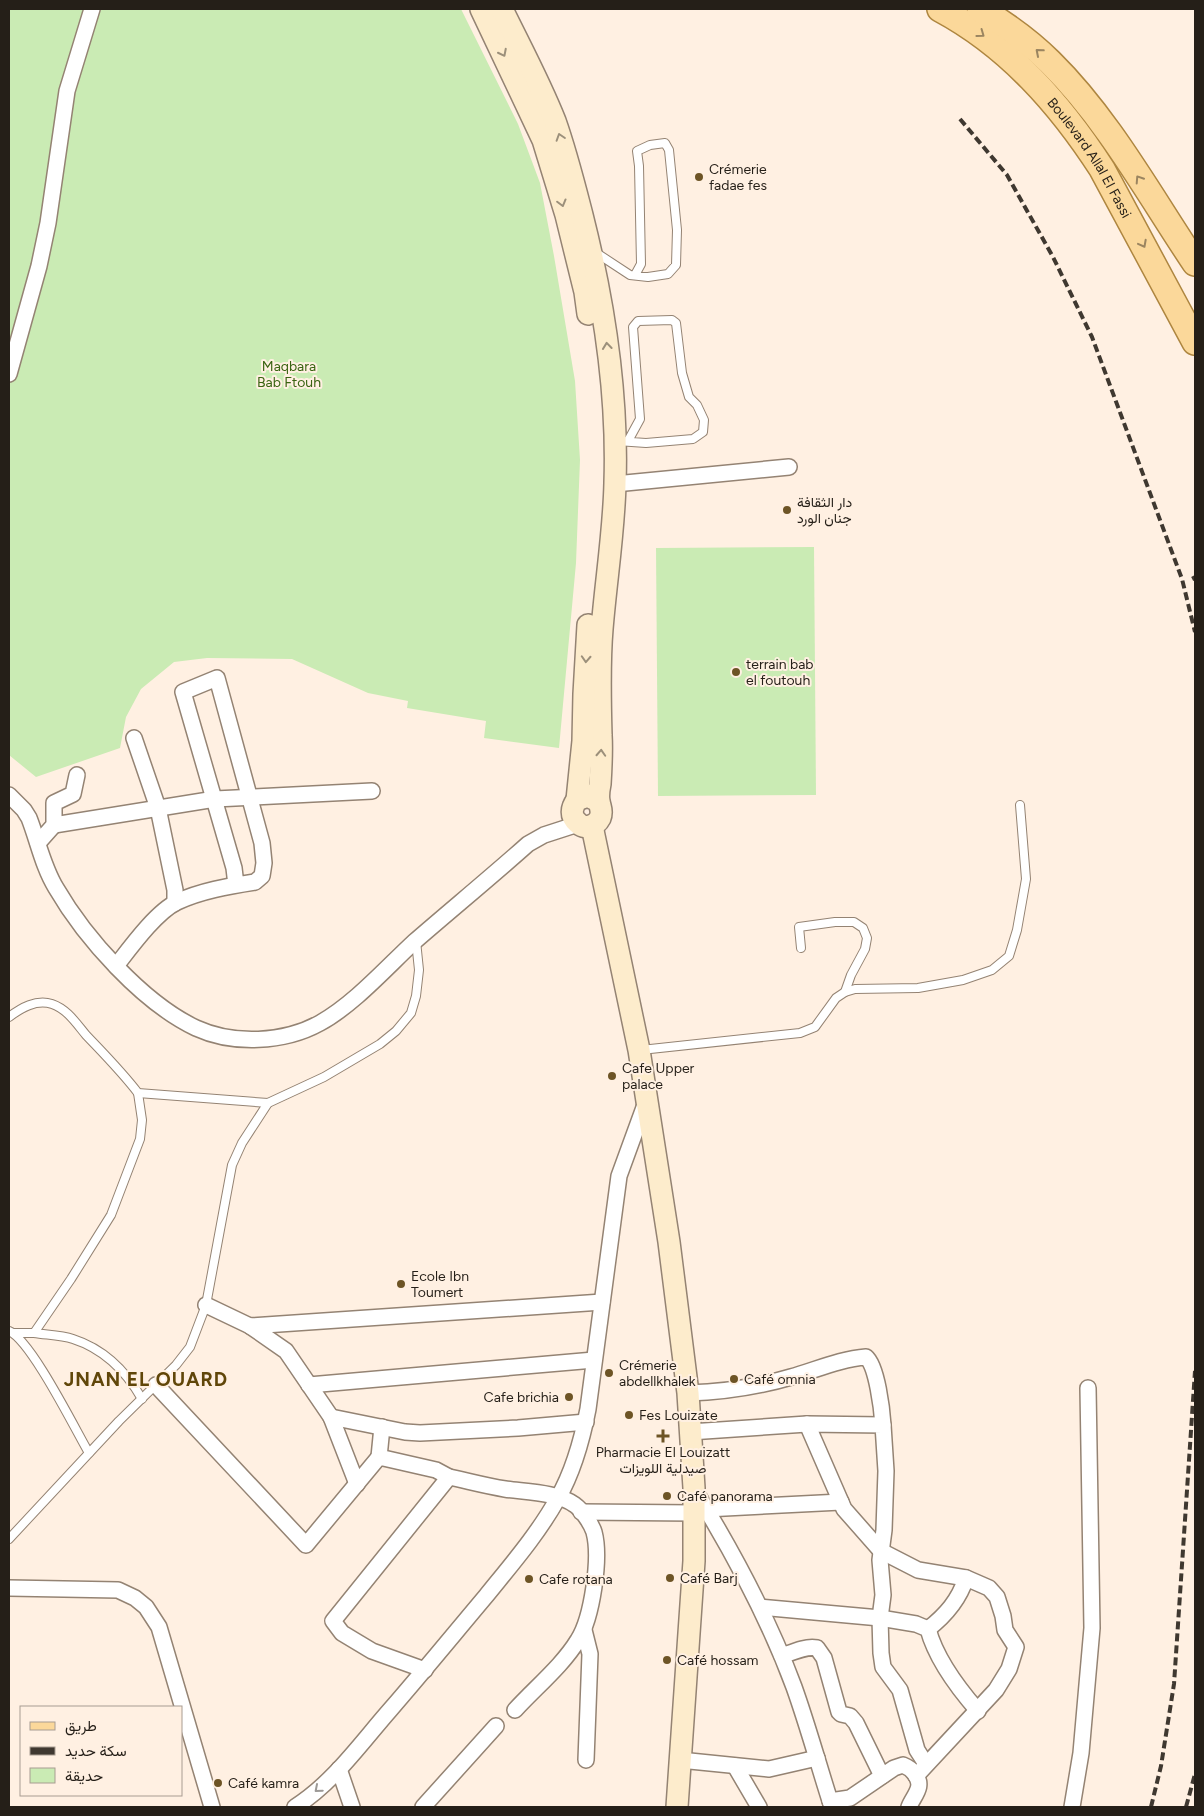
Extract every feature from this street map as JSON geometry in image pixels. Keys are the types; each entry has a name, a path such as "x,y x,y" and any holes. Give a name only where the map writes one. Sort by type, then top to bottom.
{"main road":[{"name":"Boulevard Allal El Fassi","path":"940,9 967,24 1005,53 1058,108 1086,144 1106,176 1195,342"},
{"name":"Boulevard Allal El Fassi","path":"980,9 1038,50 1083,98 1195,263"}],"street":[{"path":"9,374 39,266 48,223 67,91 92,9"},
{"path":"481,9 544,140 592,290"},
{"path":"9,795 24,810 56,888 90,938 116,966 163,1008 196,1028 224,1036 256,1039 302,1031 330,1017 347,1005 416,941 528,844 580,814 588,796 598,801 602,746 600,696 602,631 615,484 614,441 597,386 591,249 568,163 554,121 537,80 502,9"},
{"path":"614,441 601,492 598,546 587,630 580,814 639,1050 670,1242 688,1393 694,1488 700,1511 694,1561 677,1807"},
{"path":"615,484 788,468"},
{"path":"116,966 149,925 175,903 196,895 255,882 262,876 264,863 262,843 217,678 183,692 234,868 236,885"},
{"path":"134,738 158,808 175,890 175,903"},
{"path":"54,825 54,803 72,794 77,775"},
{"path":"38,843 54,825 215,799 372,791"},
{"path":"295,1807 320,1788 339,1769 425,1670 516,1559 559,1497 576,1458 586,1422 619,1176 646,1100"},
{"path":"250,1326 602,1302"},
{"path":"206,1305 250,1326 286,1351 331,1417 357,1484"},
{"path":"688,1393 726,1391 751,1387 791,1377 850,1358 866,1357 870,1362 880,1395 886,1471 884,1530 881,1551 883,1595 880,1618 881,1654 883,1667 900,1690 921,1770 920,1787 909,1807"},
{"path":"309,1385 594,1360"},
{"path":"156,1385 306,1545 379,1457 382,1427"},
{"path":"1072,1807 1081,1753 1092,1628 1088,1388"},
{"path":"331,1417 420,1433 586,1422"},
{"path":"690,1432 807,1424 883,1425"},
{"path":"807,1424 844,1509 881,1551 898,1558 918,1570 966,1578 989,1588 997,1597 1005,1630 1016,1647 1009,1669 996,1690 921,1770"},
{"path":"379,1457 436,1470 449,1477 503,1489 559,1497 575,1505 592,1526 596,1548 595,1573 590,1608 584,1630 571,1650 515,1710"},
{"path":"425,1670 372,1651 342,1633 333,1621 449,1477"},
{"path":"581,1512 700,1511 841,1502"},
{"path":"700,1511 727,1543 760,1607 782,1656 794,1687 831,1804 850,1798 882,1776 903,1765 921,1770"},
{"path":"928,1628 950,1609 961,1594 966,1578"},
{"path":"9,1588 118,1590 129,1594 146,1607 159,1628 212,1807"},
{"path":"760,1607 880,1618 928,1628"},
{"path":"928,1628 931,1643 937,1654 967,1699 978,1711"},
{"path":"584,1630 590,1654 586,1760"},
{"path":"782,1656 811,1647 817,1648 824,1658 839,1712 850,1716 856,1723 882,1776"},
{"path":"423,1807 496,1726"},
{"path":"680,1760 769,1769 817,1758"},
{"path":"734,1766 758,1807"},
{"path":"339,1769 352,1807"}],"lane":[{"path":"591,249 630,275 648,277 668,274 676,265 677,230 669,150 665,144 650,145 636,151 639,166 641,264 635,275"},
{"path":"672,320 676,323 682,373 689,397 697,405 704,420 703,432 693,439 646,443 614,441 640,419 633,327 638,321 672,320"},
{"path":"639,1050 800,1033 815,1027 836,998 845,992 855,989 918,988 964,980 992,970 1009,956 1017,930 1026,879 1020,805"},
{"path":"801,948 799,927 835,922 854,922 863,928 867,938 865,949 851,974 845,992"},
{"path":"138,1093 268,1103 324,1077 380,1044 396,1031 411,1013 420,970 416,941"},
{"path":"9,1017 15,1012 39,1002 53,1004 68,1013 122,1072 138,1093 142,1120 140,1139 111,1215 34,1333"},
{"path":"9,1539 190,1347 206,1305 232,1165 242,1143 268,1103"},
{"path":"12,1332 71,1338 90,1345 124,1372 142,1398"},
{"path":"12,1332 35,1360 54,1389 89,1453"}],"green space":[{"name":"Maqbara Bab Ftouh","path":"9,9 461,9 518,124 540,183 575,381 580,460 576,563 559,748 484,738 486,721 407,708 408,701 368,693 292,659 207,658 174,662 141,689 126,717 120,748 36,777 9,755"},
{"name":"terrain bab el foutouh","path":"814,547 816,795 658,796 656,548"}],"railway":[{"path":"960,119 1007,175 1053,257 1092,337 1182,579 1195,632"},
{"path":"1193,576 1195,580"},
{"path":"1151,1807 1161,1766 1174,1684 1195,1371"},
{"path":"1186,1807 1195,1774"}],"place":[{"name":"Crémerie fadae fes","path":"699,177"},
{"name":"دار الثقافة جنان الورد","path":"787,510"},
{"name":"terrain bab el foutouh","path":"736,672"},
{"name":"Cafe Upper palace","path":"612,1076"},
{"name":"Ecole Ibn Toumert","path":"401,1284"},
{"name":"Crémerie abdellkhalek","path":"609,1373"},
{"name":"Café omnia","path":"734,1379"},
{"name":"Cafe brichia","path":"569,1397"},
{"name":"Fes Louizate","path":"629,1415"},
{"name":"Pharmacie El Louizatt صيدلية اللويزات","path":"663,1436"},
{"name":"Café panorama","path":"667,1496"},
{"name":"Café Barj","path":"670,1578"},
{"name":"Cafe rotana","path":"529,1579"},
{"name":"Café hossam","path":"667,1660"},
{"name":"Café kamra","path":"218,1783"}],"district":[{"name":"JNAN EL OUARD","path":"146,1379"}]}
